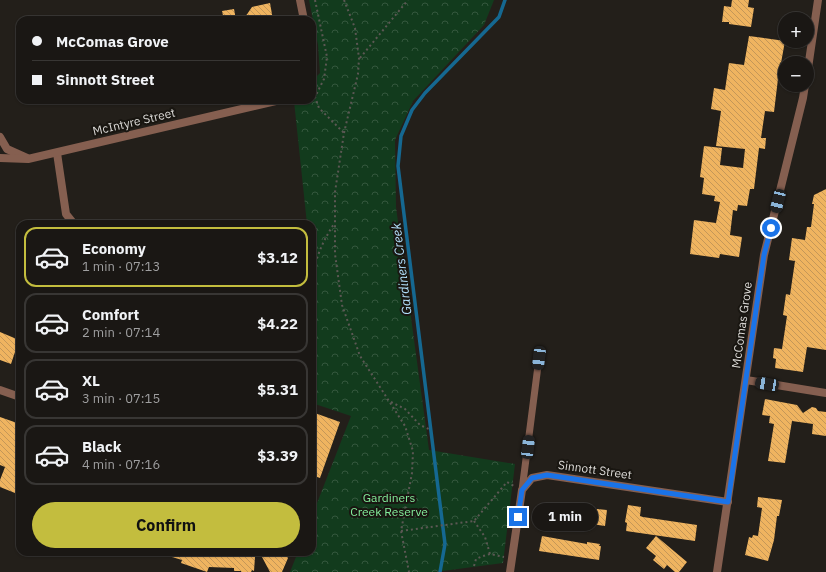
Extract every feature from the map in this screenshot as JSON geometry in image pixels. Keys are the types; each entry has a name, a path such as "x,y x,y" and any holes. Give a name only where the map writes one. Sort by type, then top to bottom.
{"street":[{"path":"300,0 303,16"},
{"path":"810,56 818,0"},
{"name":"McComas Grove","path":"717,572 764,255 804,92"},
{"name":"McIntyre Street","path":"0,158 16,160 28,159 263,104"},
{"path":"0,138 7,149 28,159"},
{"path":"57,153 66,214 71,220"},
{"name":"McIntyre Street","path":"0,165 16,160"},
{"path":"746,380 826,393"},
{"path":"0,390 16,396"},
{"name":"Sinnott Street","path":"522,490 532,478 547,475 728,502"},
{"path":"510,572 522,490"}],"lane":[{"path":"522,490 539,358"}],"path":[{"path":"315,0 328,57 324,78 316,95"},
{"path":"344,0 355,28 360,58 358,74 344,133 335,192 335,254 342,305 360,356 406,426 414,451 412,473 401,531 409,572"},
{"path":"360,58 408,0"},
{"path":"316,100 319,108 344,133"},
{"path":"316,260 324,238 335,223"},
{"path":"390,402 405,409 420,425 431,430"},
{"path":"401,531 474,521 507,482 522,490"},
{"path":"474,521 485,537 490,554"},
{"path":"474,566 476,559 490,554 512,558"}],"green space":[{"name":"Gardiners Creek Reserve","path":"309,0 494,0 484,25 413,101 395,140 396,207 429,450 515,464 503,563 435,572 290,572 296,556 316,556 316,506 351,416 316,404 316,220 307,220 294,104 316,104 316,77 320,73 316,35 316,16 312,16"}],"building":[{"path":"732,0 749,0 748,7 754,8 751,27 722,22 724,6 731,7"},
{"path":"270,3 272,16 246,16 252,7"},
{"path":"234,9 235,16 223,16 222,11"},
{"path":"749,36 778,40 778,48 784,48 782,56 778,56 778,79 774,112 765,111 761,138 766,138 765,149 759,148 754,189 750,189 747,206 738,205 737,211 733,210 730,235 742,237 739,257 720,254 719,258 690,254 694,220 716,223 720,202 714,201 715,196 702,194 704,178 700,177 704,146 722,148 720,165 743,168 745,149 716,146 721,111 711,109 714,88 725,90 729,63 744,65"},
{"path":"826,189 826,350 807,347 803,372 775,368 776,359 773,358 774,348 782,349 787,316 783,315 786,294 790,295 795,261 789,260 792,238 805,240 807,227 811,227 814,195"},
{"path":"0,332 16,339 16,349 11,364 0,360"},
{"path":"765,399 797,405 803,413 812,407 816,408 818,411 826,412 826,436 812,434 813,424 792,421 785,463 768,461 774,424 769,423 770,416 762,415"},
{"path":"316,413 340,422 320,478 316,476"},
{"path":"0,417 16,423 16,493 0,487 0,480 5,467 0,465"},
{"path":"758,497 782,500 779,516 777,516 774,540 768,561 745,555 749,537 752,538 753,535 758,536 762,508 757,507"},
{"path":"547,503 596,511 597,509 607,510 605,526 544,517"},
{"path":"628,505 641,507 640,516 643,517 697,525 695,541 626,531 627,523 625,522"},
{"path":"542,536 587,544 587,542 600,544 599,560 539,551"},
{"path":"656,536 687,562 679,572 675,572 667,565 664,569 653,560 656,556 646,548"},
{"path":"169,556 255,557 254,571 252,570 251,572 234,571 234,568 209,567 207,572 181,563 182,560"},
{"path":"287,556 288,558 282,572 270,572 262,557"}],"waterway":[{"name":"Gardiners Creek","path":"440,572 445,544 398,166 401,136 412,110 425,93 499,17 505,0"}],"route":[{"path":"518,517 522,490 532,478 547,475 728,502 764,255 771,228"}]}
